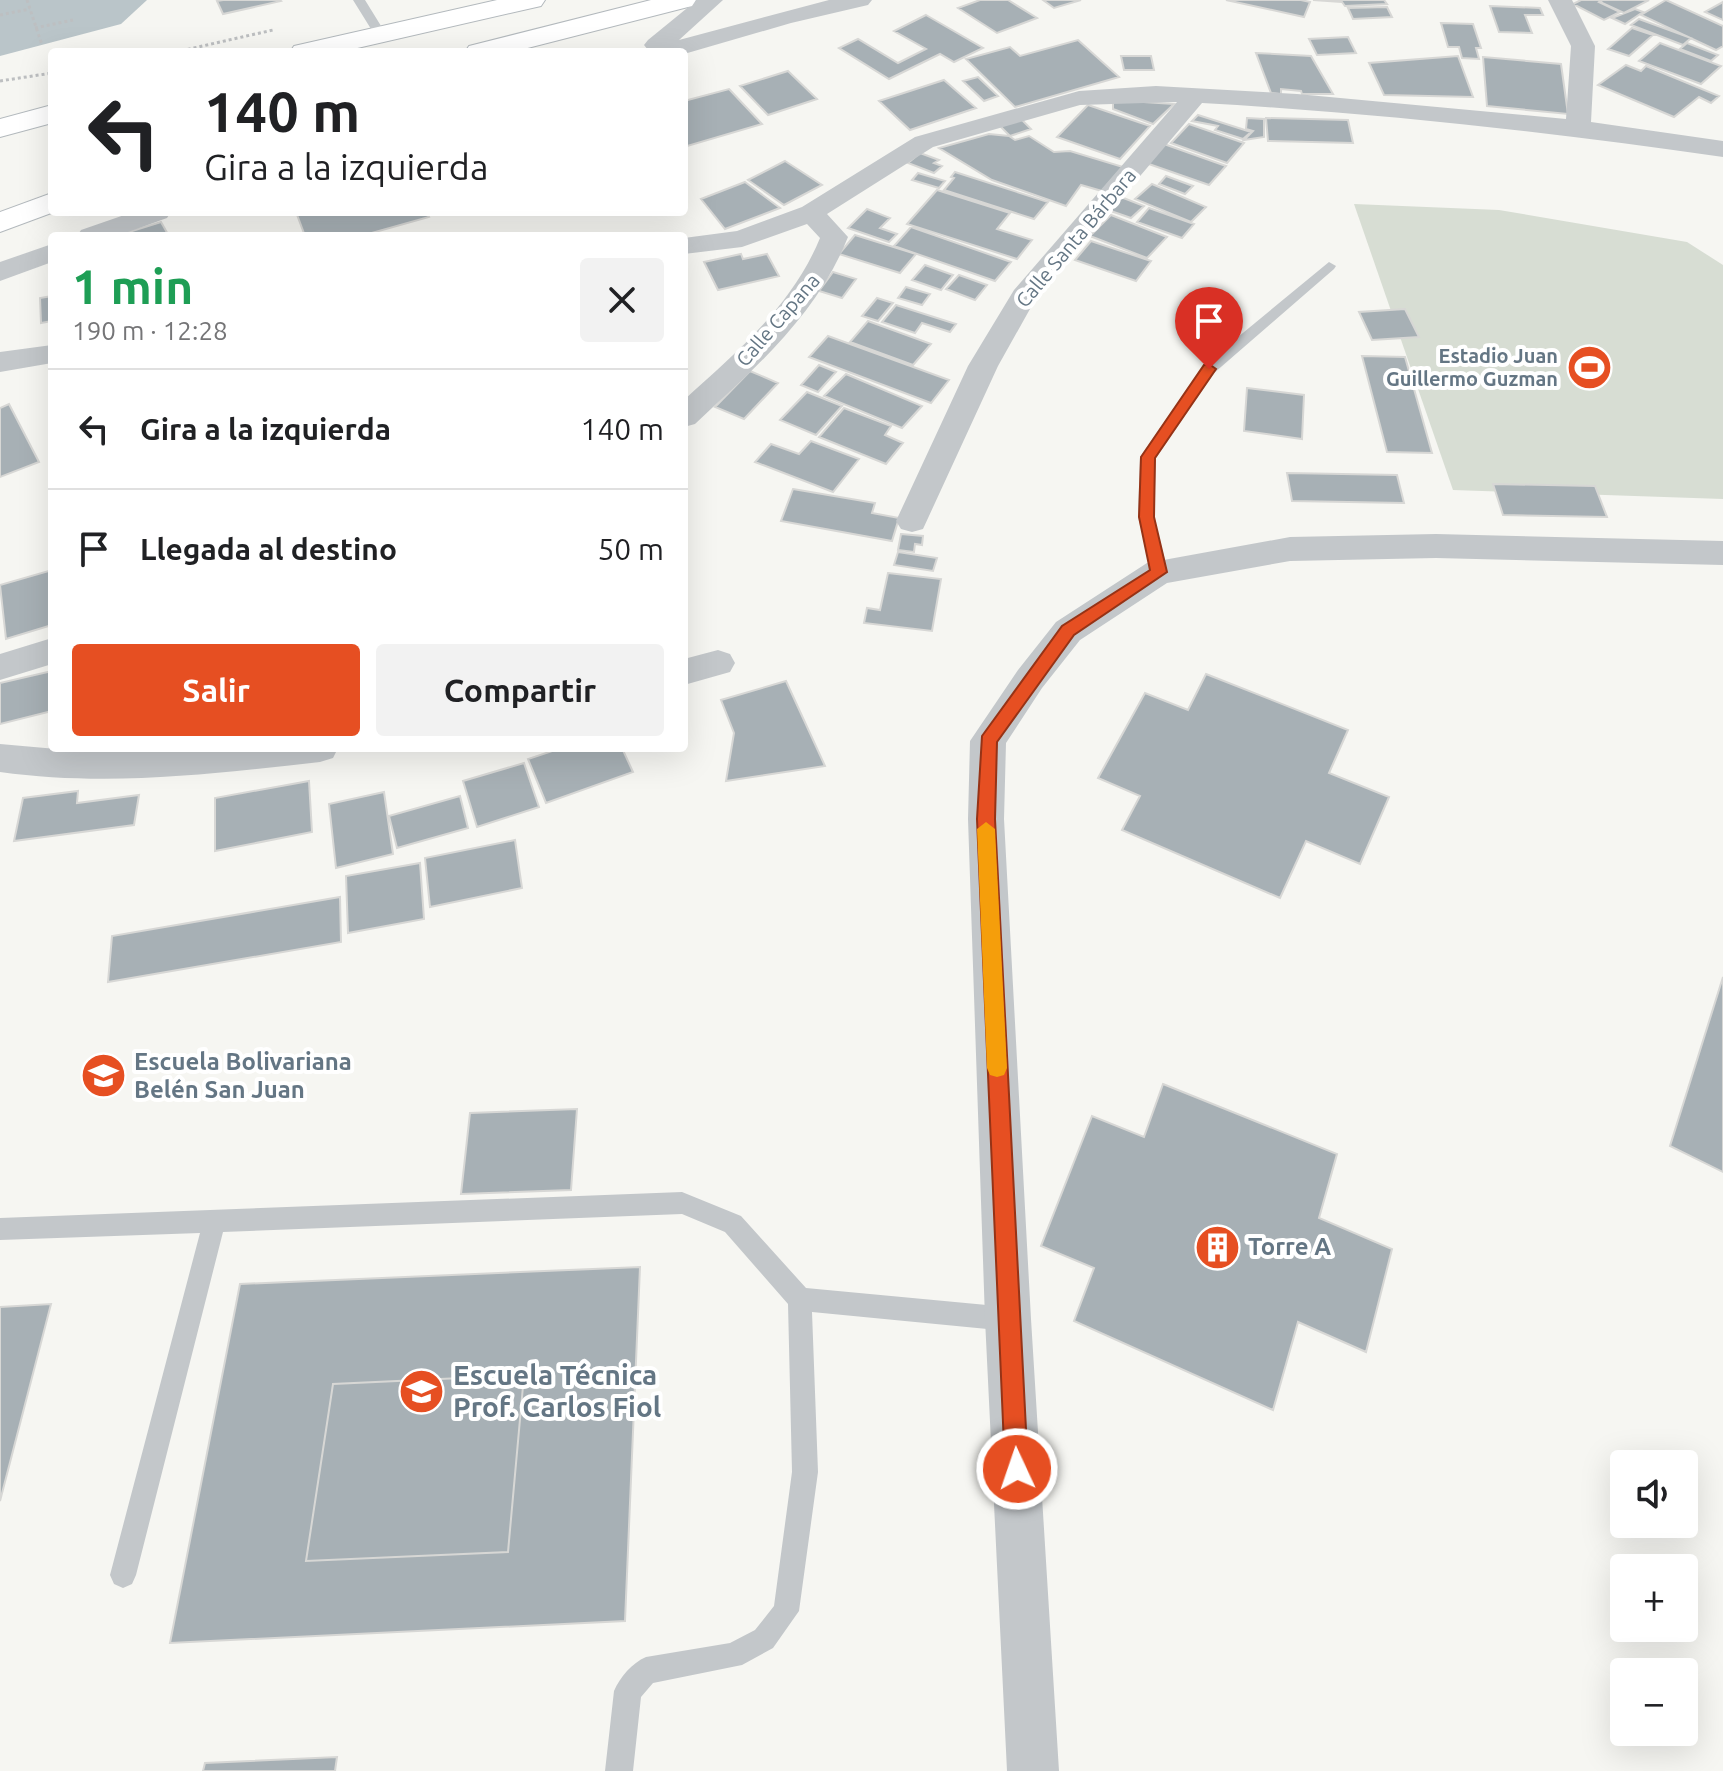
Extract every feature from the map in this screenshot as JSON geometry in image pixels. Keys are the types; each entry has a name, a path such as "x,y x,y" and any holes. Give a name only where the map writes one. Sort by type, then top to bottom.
{"main road":[{"path":"321,48 532,0"},
{"path":"495,48 683,0"},
{"path":"0,128 48,115"},
{"path":"0,223 48,204"}],"street":[{"path":"650,48 668,38 711,0"},
{"path":"679,48 785,17 860,0"},
{"path":"1560,0 1583,46 1578,128"},
{"path":"739,4 785,17"},
{"path":"688,246 742,239 811,213 924,142 1079,98 1156,93 1402,110 1578,128 1711,146 1723,128"},
{"name":"Calle Santa Bárbara","path":"912,521 983,366 1024,296 1195,96"},
{"name":"Calle Capana","path":"688,413 763,342 818,278 834,237 811,213"},
{"path":"102,232 147,216"},
{"path":"0,272 48,254"},
{"path":"0,362 48,355"},
{"path":"1033,1771 1008,1319 986,819 988,741 1068,631 1159,572 1290,549 1436,546 1723,553"},
{"path":"0,667 48,652"},
{"path":"688,671 718,663"},
{"path":"0,758 50,767 174,763 281,752"}],"lane":[{"path":"359,0 380,34"},
{"path":"1159,572 1146,517 1148,457 1209,369 1329,266"},
{"path":"0,1229 682,1203 733,1224 800,1299 805,1472 786,1611 764,1639 733,1656 646,1671 628,1691 619,1771"},
{"path":"123,1575 215,1220"},
{"path":"800,1299 1008,1319"}],"path":[{"path":"27,0 42,45"},
{"path":"0,15 30,9"},
{"path":"35,28 73,20"},
{"path":"0,81 48,74"}],"shaded area":[{"path":"0,0 147,0 121,24 0,56"},
{"path":"1354,204 1499,210 1687,242 1723,265 1723,499 1453,490"}],"building":[{"path":"980,0 1008,0 1037,18 997,33 958,8"},
{"path":"1043,0 1081,0 1054,8"},
{"path":"1226,0 1301,0 1310,2 1304,17"},
{"path":"1313,0 1384,0 1387,4 1345,6 1342,2"},
{"path":"1581,0 1602,0 1599,2 1620,12 1604,20 1573,4"},
{"path":"1649,0 1624,13 1600,2"},
{"path":"1666,0 1723,26 1723,46 1716,50 1641,15"},
{"path":"217,1 281,1 223,14"},
{"path":"1723,2 1723,20 1705,12"},
{"path":"1490,6 1540,8 1543,15 1525,15 1532,33 1499,32"},
{"path":"1387,7 1392,17 1353,19 1348,8"},
{"path":"1635,9 1643,12 1625,24 1612,18"},
{"path":"926,15 983,48 954,62 940,54 889,79 839,48 858,39 898,63 926,49 894,31"},
{"path":"1639,19 1691,38 1683,45 1631,25"},
{"path":"1441,23 1473,24 1481,48 1476,48 1479,59 1462,58 1459,47 1448,47"},
{"path":"1632,28 1653,35 1629,56 1608,49"},
{"path":"1348,37 1356,53 1317,55 1309,39"},
{"path":"1078,40 1119,77 1015,107 966,59 1010,47 1020,56"},
{"path":"1660,43 1721,66 1701,84 1639,61"},
{"path":"1687,43 1718,55 1711,61 1680,49"},
{"path":"1256,53 1311,56 1333,94 1302,94 1301,91 1281,89 1281,94 1271,93"},
{"path":"1121,56 1151,56 1154,70 1124,70"},
{"path":"1458,56 1473,97 1384,95 1369,63"},
{"path":"1483,57 1561,64 1568,114 1487,106"},
{"path":"1626,65 1641,71 1646,66 1719,96 1711,103 1699,97 1674,117 1598,85"},
{"path":"788,71 817,99 768,115 740,86"},
{"path":"978,77 998,96 984,101 963,81"},
{"path":"944,80 976,108 910,130 879,101"},
{"path":"729,89 762,124 688,146 688,100"},
{"path":"1113,100 1174,104 1153,124 1113,109"},
{"path":"1088,105 1150,126 1120,159 1057,137"},
{"path":"1198,115 1251,132 1243,139 1215,130 1218,126 1192,121"},
{"path":"1020,118 1031,129 1010,136 999,125"},
{"path":"1247,118 1264,119 1264,137 1244,140 1253,131 1246,129"},
{"path":"1266,118 1348,120 1353,143 1268,141"},
{"path":"1189,124 1244,143 1227,163 1171,143"},
{"path":"989,134 1009,136 1015,140 1029,136 1054,152 1070,151 1123,167 1102,191 1081,185 1066,206 992,180 939,148"},
{"path":"1164,144 1226,166 1209,185 1146,163"},
{"path":"920,153 939,160 934,163 942,166 934,173 908,163"},
{"path":"785,161 822,185 784,205 748,180"},
{"path":"955,172 1048,202 1034,219 944,190"},
{"path":"918,173 945,181 939,188 912,180"},
{"path":"1166,176 1193,186 1185,194 1159,184"},
{"path":"745,182 780,208 725,229 701,199"},
{"path":"1152,184 1206,207 1191,222 1135,199"},
{"path":"937,190 1010,213 997,229 1032,240 1017,259 907,224"},
{"path":"1121,197 1144,206 1131,218 1108,210"},
{"path":"1149,208 1194,224 1182,238 1137,222"},
{"path":"867,209 890,218 880,228 897,234 889,242 848,228"},
{"path":"1111,215 1167,237 1147,258 1090,236"},
{"path":"298,216 429,217 375,232 304,232"},
{"path":"161,222 167,232 129,232"},
{"path":"911,227 1011,262 995,281 894,246"},
{"path":"855,235 916,254 900,273 839,254"},
{"path":"1091,241 1151,261 1136,281 1075,260"},
{"path":"741,254 743,259 767,254 779,276 718,290 704,262"},
{"path":"925,265 953,275 941,290 912,280"},
{"path":"833,272 856,279 842,298 819,291"},
{"path":"959,275 987,285 975,300 946,289"},
{"path":"906,287 930,294 922,305 898,298"},
{"path":"48,297 48,322 41,323 40,298"},
{"path":"877,298 893,303 878,321 862,316"},
{"path":"896,305 956,324 950,332 922,323 915,333 882,322"},
{"path":"1405,309 1419,337 1372,340 1359,312"},
{"path":"868,321 931,344 913,365 850,342"},
{"path":"828,336 949,380 931,403 809,357"},
{"path":"1362,356 1405,357 1432,453 1387,452"},
{"path":"819,365 836,372 818,392 801,385"},
{"path":"750,371 778,383 744,419 715,407"},
{"path":"846,374 922,406 902,428 824,396"},
{"path":"1247,388 1304,395 1302,439 1244,431"},
{"path":"807,392 842,406 816,435 780,420"},
{"path":"9,404 39,462 0,477 0,408"},
{"path":"844,408 891,426 885,435 903,443 886,464 819,437"},
{"path":"811,441 859,459 833,492 755,462 771,444 799,454"},
{"path":"1287,473 1397,475 1404,503 1292,501"},
{"path":"1493,484 1595,486 1607,517 1503,515"},
{"path":"793,489 875,503 872,513 899,518 892,541 781,521"},
{"path":"901,534 923,536 922,545 915,544 914,552 898,550"},
{"path":"898,552 937,558 933,571 894,565"},
{"path":"48,571 48,626 6,639 0,585"},
{"path":"888,573 941,579 932,631 864,623 867,608 880,610"},
{"path":"48,672 48,712 0,724 0,683"},
{"path":"1206,674 1348,730 1329,773 1389,797 1360,864 1306,841 1280,898 1122,830 1140,796 1098,778 1145,693 1188,710"},
{"path":"786,681 825,766 726,781 734,733 721,700"},
{"path":"549,752 624,752 633,772 546,803 528,759"},
{"path":"524,763 539,807 477,827 463,781"},
{"path":"309,781 312,832 215,851 215,798"},
{"path":"78,791 77,803 139,795 134,825 14,841 23,798"},
{"path":"384,792 393,854 336,868 329,804"},
{"path":"460,796 468,828 397,848 389,816"},
{"path":"515,840 522,888 430,907 425,858"},
{"path":"420,863 424,919 348,933 346,876"},
{"path":"340,897 341,942 108,982 112,936"},
{"path":"1723,977 1723,1172 1670,1146"},
{"name":"Torre A","path":"1163,1084 1337,1154 1319,1218 1392,1249 1366,1352 1298,1322 1273,1410 1074,1321 1094,1268 1041,1246 1092,1116 1144,1137"},
{"path":"577,1109 571,1190 461,1194 470,1113"},
{"path":"640,1267 625,1621 170,1643 240,1284","holes":["524,1375 508,1552 306,1561 333,1384"]},
{"path":"51,1304 0,1501 0,1307"},
{"path":"524,1375 508,1552 306,1561 333,1384"},
{"path":"337,1757 335,1771 203,1771 205,1763"}],"slow traffic":[{"path":"986,829 997,1068"}],"place":[{"name":"Estadio Juan Guillermo Guzman","path":"1589,368"},
{"name":"Escuela Bolivariana Belén San Juan","path":"103,1076"},
{"name":"Torre A","path":"1217,1247"},
{"name":"Escuela Técnica Prof. Carlos Fiol","path":"422,1391"}],"route":[{"path":"1017,1469 986,819 988,741 1030,679 1068,631 1159,572 1146,517 1148,457 1209,369"}]}
